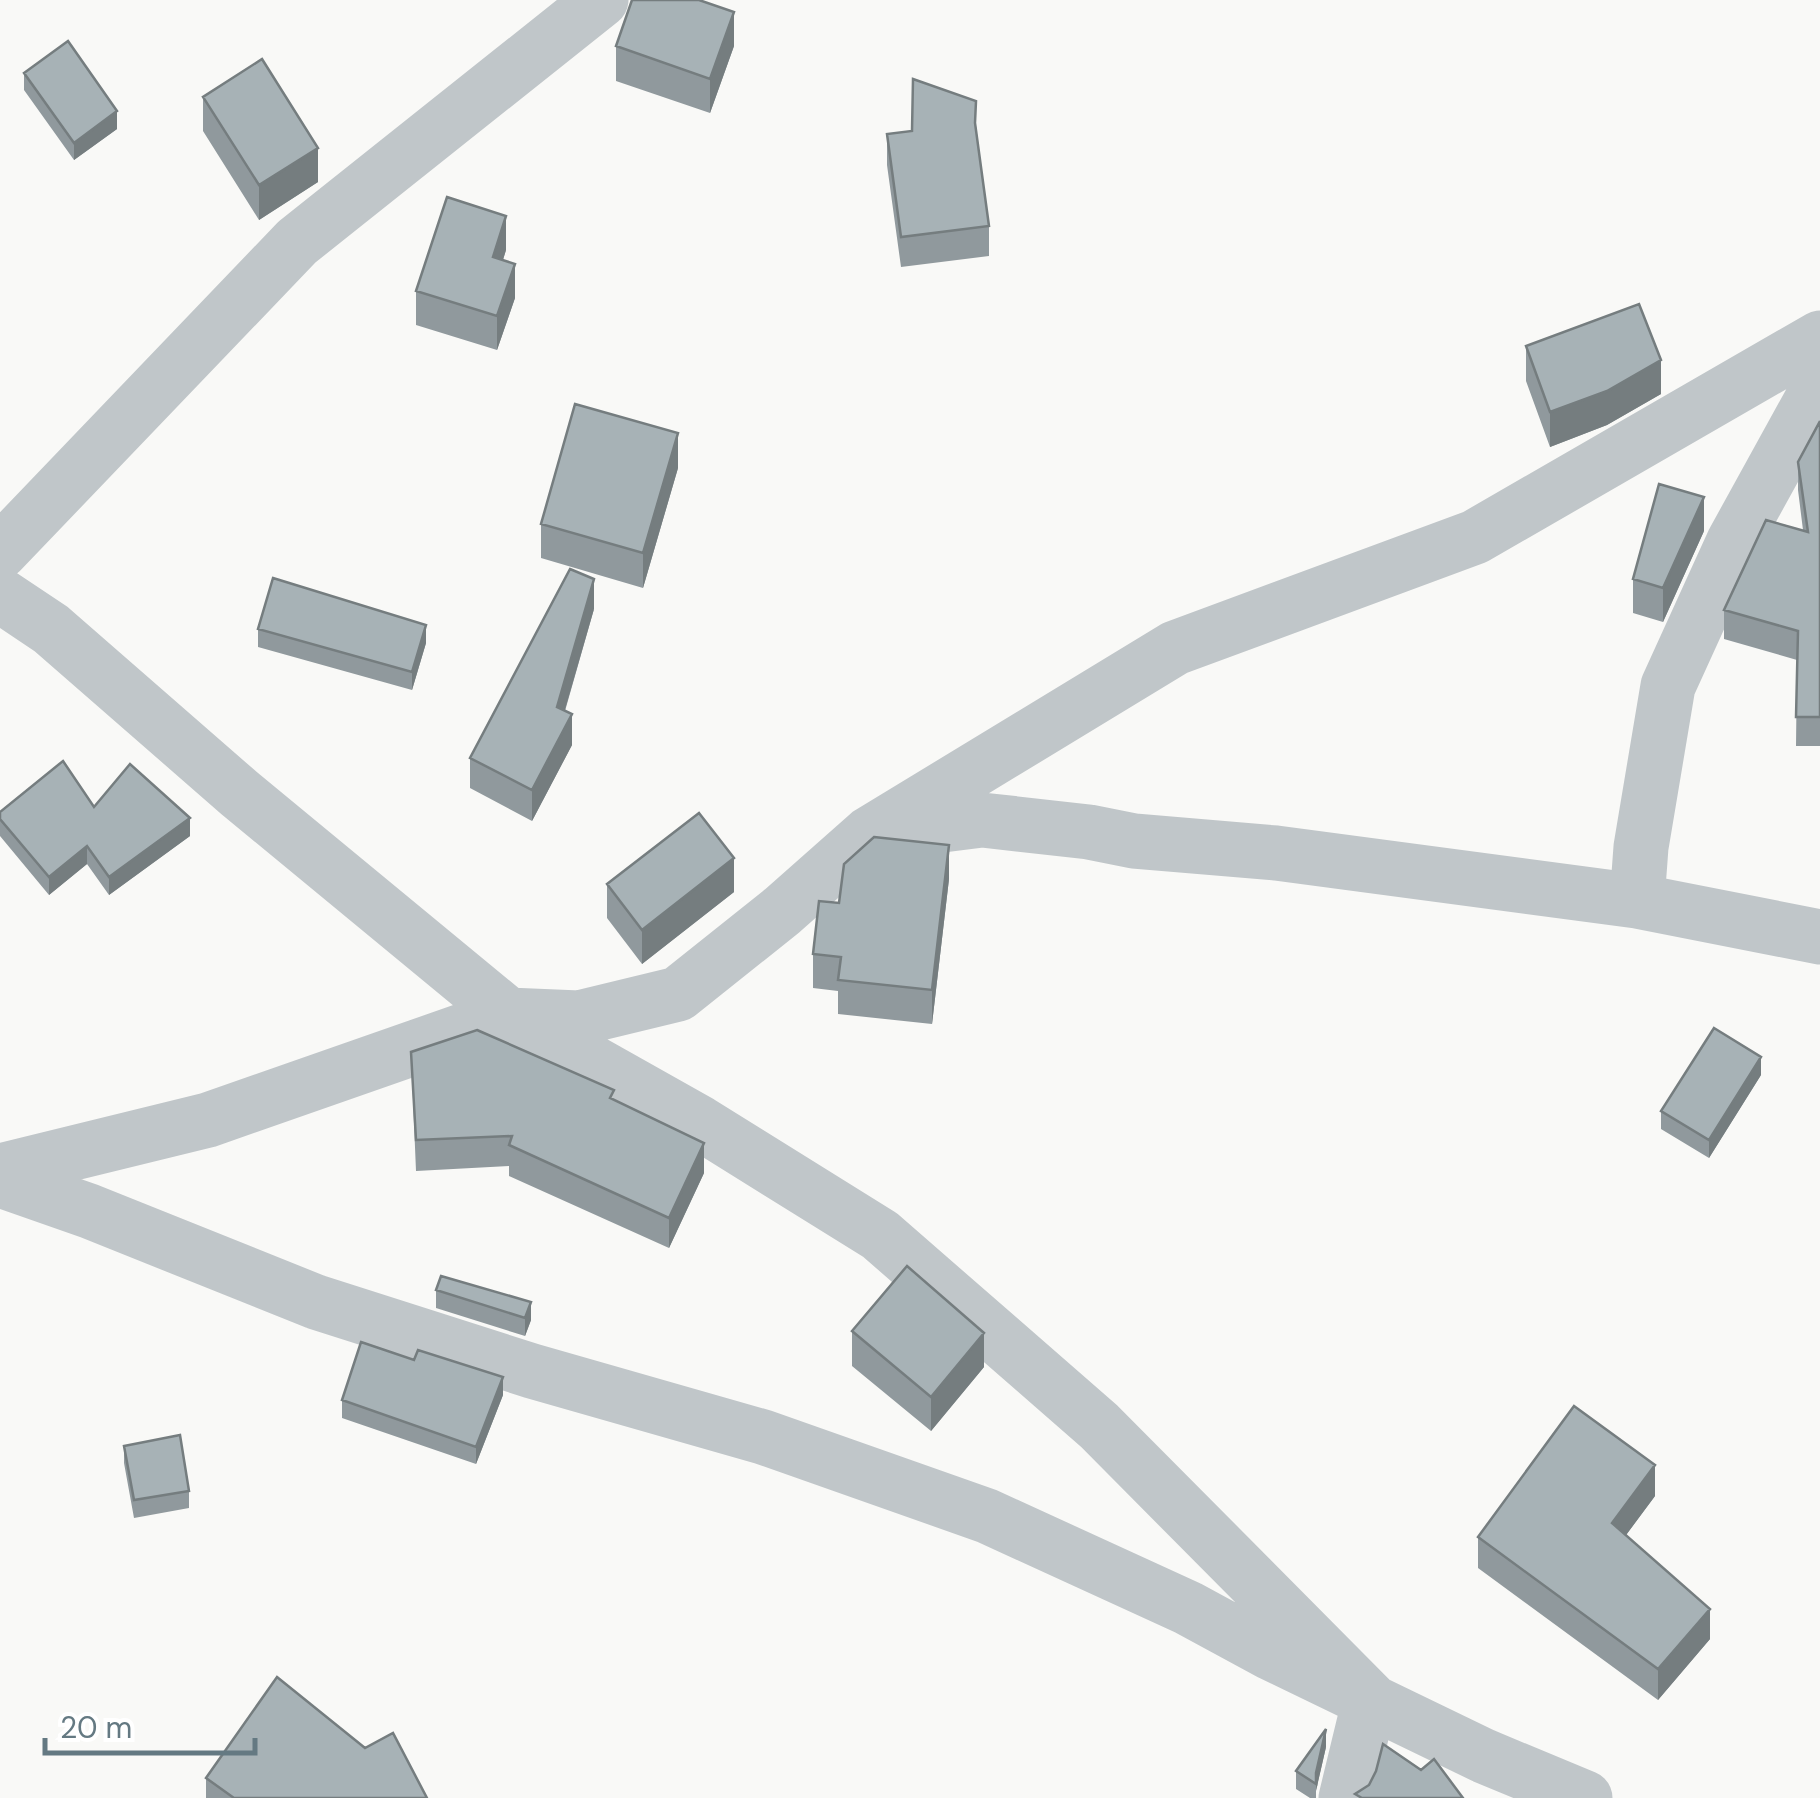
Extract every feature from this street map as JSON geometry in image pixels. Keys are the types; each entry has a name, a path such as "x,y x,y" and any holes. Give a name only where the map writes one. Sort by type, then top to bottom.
{"street":[{"path":"0,552 297,242 601,0"},
{"path":"0,1171 208,1120 508,1015 579,1018 678,994 782,911 869,834 1175,648 1475,537 1820,338"},
{"path":"1637,901 1641,847 1668,686 1734,542 1820,385"},
{"path":"0,596 51,630 254,806 508,1015 700,1123 880,1235 1099,1426 1370,1699"},
{"path":"869,834 982,820 1134,840 1276,852 1637,901 1820,937"},
{"path":"0,1180 90,1210 316,1302 532,1371 763,1437 987,1516 1188,1608 1271,1653 1484,1756 1584,1798"},
{"path":"1346,1798 1370,1699"}],"building":[{"path":"632,0 699,0 734,12 710,79 616,46"},
{"path":"68,41 117,111 74,143 24,73"},
{"path":"262,59 318,148 259,185 203,97"},
{"path":"913,79 976,101 975,123 989,226 901,237 887,134 912,131"},
{"path":"447,197 506,216 493,257 515,264 497,316 416,291"},
{"path":"1639,304 1661,360 1607,391 1550,412 1526,346"},
{"path":"575,404 678,433 643,553 541,524"},
{"path":"1820,421 1820,717 1796,717 1798,631 1724,610 1766,520 1808,532 1798,462"},
{"path":"1659,484 1704,497 1663,588 1633,579"},
{"path":"570,569 594,579 557,707 572,714 532,790 470,758"},
{"path":"273,578 426,625 412,672 258,629"},
{"path":"63,761 94,807 130,764 190,818 109,877 87,846 49,877 0,819 0,812"},
{"path":"699,813 734,858 642,930 607,884"},
{"path":"874,837 949,845 932,990 838,980 841,957 813,954 819,901 839,903 844,864"},
{"path":"1714,1028 1761,1057 1709,1140 1661,1111"},
{"path":"477,1030 614,1090 610,1098 704,1143 669,1218 509,1145 512,1136 416,1140 411,1052"},
{"path":"907,1266 984,1333 931,1397 852,1331"},
{"path":"441,1276 531,1302 525,1318 436,1290"},
{"path":"361,1342 414,1360 418,1350 503,1377 476,1447 342,1400"},
{"path":"1574,1406 1655,1465 1612,1523 1710,1609 1658,1669 1478,1537"},
{"path":"180,1435 189,1491 134,1500 124,1446"},
{"path":"277,1677 365,1748 393,1733 427,1798 234,1798 206,1778"},
{"path":"1326,1729 1316,1773 1316,1784 1296,1771"},
{"path":"1383,1744 1421,1770 1434,1759 1463,1798 1362,1798 1355,1794 1369,1785"}]}
